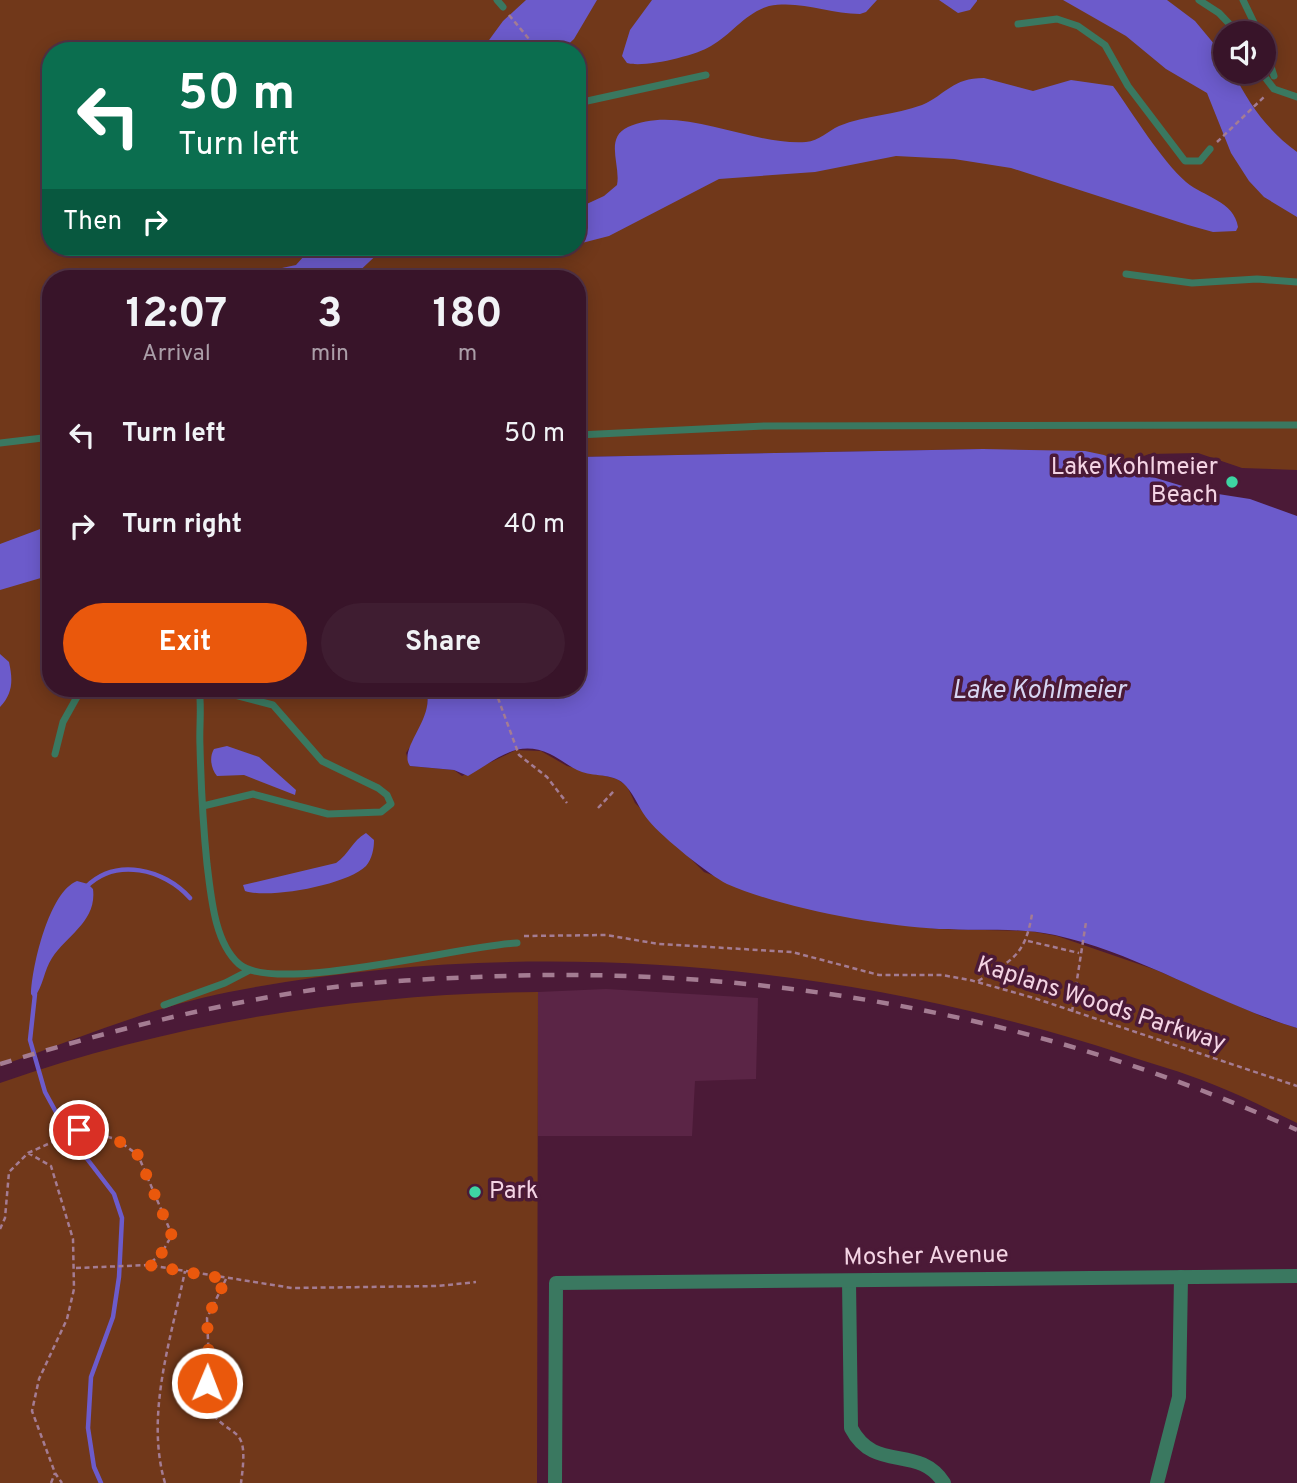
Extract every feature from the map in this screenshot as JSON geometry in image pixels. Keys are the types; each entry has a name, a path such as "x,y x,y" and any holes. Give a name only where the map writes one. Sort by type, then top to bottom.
{"street":[{"name":"Mosher Avenue","path":"555,1483 555,1283 1297,1276"},
{"path":"1157,1483 1179,1397 1181,1277"},
{"path":"849,1281 851,1428 865,1447 875,1454 919,1461 929,1466 944,1483"}],"lane":[{"path":"497,0 503,7"},
{"path":"1199,0 1227,21"},
{"path":"1243,0 1253,21"},
{"path":"1018,24 1058,19 1091,34 1105,45 1128,86 1185,161 1200,160 1210,149"},
{"path":"586,101 706,75"},
{"path":"1270,84 1274,89 1297,97"},
{"path":"1126,274 1192,283 1265,279 1297,282"},
{"path":"586,435 764,426 1297,425"},
{"path":"0,443 42,438"},
{"path":"55,754 63,722 77,697"},
{"path":"199,697 202,806 211,895 222,939 234,958 250,970 273,975 288,974 382,964 517,939"},
{"path":"202,806 253,794 328,814 381,812 391,804 387,795 377,788 323,761 273,705 242,697"},
{"path":"164,1004 225,983 250,970"}],"path":[{"path":"503,7 532,42"},
{"path":"1210,149 1259,101"},
{"path":"499,697 519,755 547,777 567,803"},
{"path":"598,808 614,791"},
{"path":"976,982 1017,954 1028,941 1032,914"},
{"path":"1072,1012 1079,953 1086,922"},
{"name":"Kaplans Woods Parkway","path":"517,939 606,934 659,944 792,952 871,973 942,975 976,982 1072,1012 1297,1086"},
{"path":"1028,941 1079,953"},
{"path":"0,1230 5,1218 9,1172 28,1153 79,1130 116,1139 138,1155 172,1236 161,1254 148,1265"},
{"path":"28,1153 51,1166 66,1210 76,1268 67,1319 39,1379 32,1411 55,1473 62,1483"},
{"path":"76,1268 148,1265 292,1288 418,1287 475,1282"},
{"path":"165,1483 158,1458 156,1436 163,1377 185,1271"},
{"path":"226,1279 207,1318 209,1362 204,1404 212,1415 240,1435 246,1451 242,1483"},
{"path":"51,1483 55,1473"}],"shaded area":[{"path":"0,0 1297,0 1297,470 1242,468 1198,453 1149,454 1123,464 1116,460 983,449 586,457 586,270 42,270 42,697 427,697 428,704 420,730 406,753 410,766 454,770 462,776 516,750 541,751 567,766 617,779 627,786 635,803 704,872 776,899 875,922 939,929 1030,931 1057,936 1156,970 1268,1019 1297,1028 1297,1123 1234,1093 1190,1076 1015,1022 905,997 793,978 680,966 566,962 452,964 340,974 229,992 171,1006 0,1066"},
{"path":"606,989 758,998 756,1079 695,1081 692,1136 538,1136 538,992"},
{"path":"538,992 537,1483 0,1483 0,1083 131,1044 266,1015 402,998"}],"water":[{"path":"526,0 597,0 571,42 488,42 503,21"},
{"path":"652,0 877,0 866,12 860,14 804,6 769,6 760,9 703,50 657,62 627,63 622,56 630,30"},
{"path":"939,0 977,1 970,10 958,13"},
{"path":"1063,0 1167,0 1195,21 1213,43 1213,84 1240,84 1260,116 1297,152 1297,217 1264,197 1249,181 1231,153 1207,93 1166,69 1126,36"},
{"path":"984,78 1033,91 1071,80 1113,86 1157,150 1177,173 1193,187 1231,211 1238,227 1236,231 1213,232 1188,225 1011,168 954,159 896,156 815,172 719,179 609,236 586,242 586,204 604,196 617,185 615,145 621,132 628,127 648,121 670,120 692,122 784,142 806,142 849,122 922,105 957,84"},
{"path":"304,256 375,256 361,270 279,270 296,265"},
{"name":"Lake Kohlmeier","path":"983,449 1085,451 1104,455 1146,475 1199,491 1250,499 1297,516 1297,1028 1237,1006 1117,954 1055,935 888,924 802,908 749,893 719,879 675,846 649,821 622,782 611,777 582,772 538,750 506,753 468,776 454,770 410,766 407,759 409,750 423,720 427,697 586,697 586,457"},
{"path":"42,528 42,578 0,590 0,544"},
{"path":"0,654 9,662 11,680 10,691 0,707"},
{"path":"227,746 259,757 296,790 295,795 244,775 217,776 211,763 212,752"},
{"path":"366,833 374,840 372,854 366,866 356,873 308,889 272,893 245,891 243,885 336,863"},
{"path":"77,881 88,884 93,889 90,910 80,927 52,958 34,998 31,994 32,982 50,914 67,888"}],"waterway":[{"path":"86,887 111,872 140,870 167,880 190,898"},
{"path":"35,994 30,1040 45,1092 68,1134 114,1194 122,1218 119,1277 113,1317 91,1377 88,1428 94,1467 101,1483"}],"railway":[{"path":"0,1064 194,1012 332,987 478,977 583,975 688,979 793,989 897,1005 999,1027 1100,1055 1200,1090 1297,1130"}],"place":[{"name":"Lake Kohlmeier Beach","path":"1232,482"},
{"name":"Park","path":"475,1192"}],"route":[{"path":"79,1130 116,1139 138,1155 153,1196 169,1222 172,1236 161,1254 148,1265 226,1279 207,1318 207,1383"}]}
